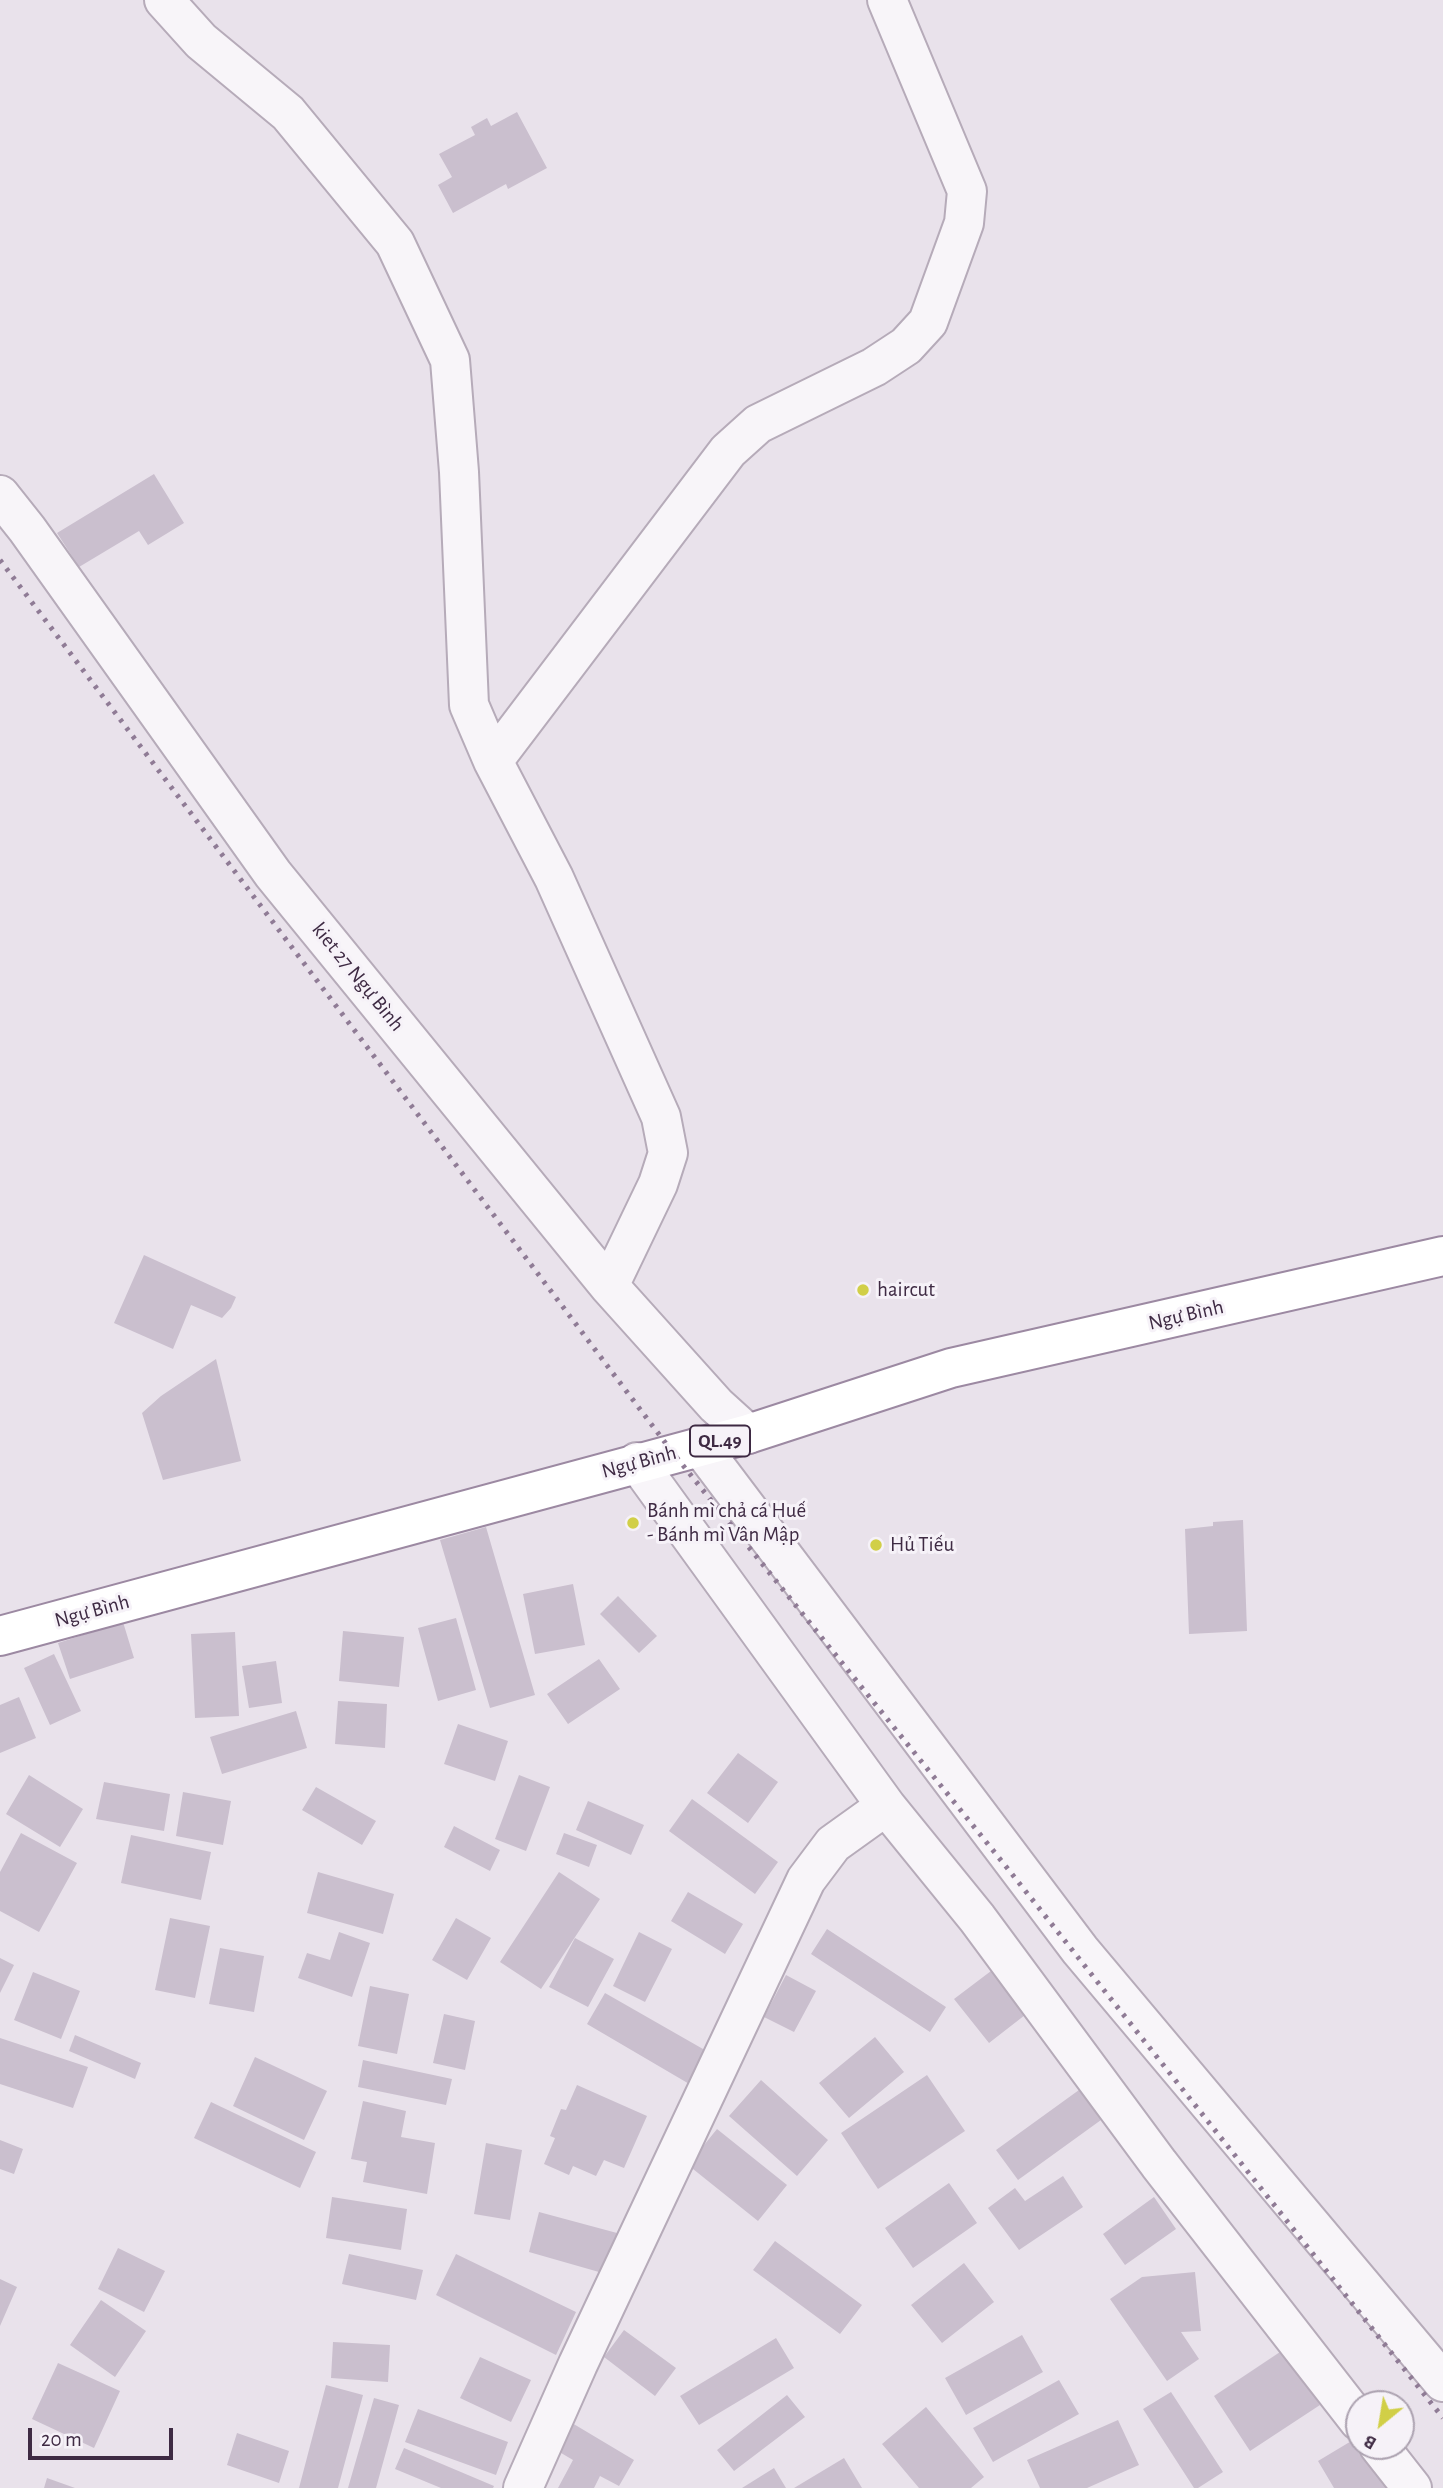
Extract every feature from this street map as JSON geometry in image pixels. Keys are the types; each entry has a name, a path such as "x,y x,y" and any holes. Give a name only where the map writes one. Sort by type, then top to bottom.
{"highway":[{"name":"Ngự Bình","path":"0,1636 748,1434 951,1368 1443,1256"}],"street":[{"path":"164,0 201,41 288,113 395,243 450,360 459,472 469,705 493,761 554,878 661,1117 668,1153 658,1184 609,1286"},
{"path":"493,761 728,451 758,424 874,367 906,346 928,322 964,223 967,191 887,0"},
{"name":"kiet 27 Ngự Bình","path":"0,495 273,874 609,1286 716,1405 748,1434"},
{"path":"700,1446 1080,1950 1443,2382"},
{"path":"637,1462 886,1806 976,1918 1159,2164 1345,2403"},
{"path":"523,2488 578,2364 806,1880 833,1844 886,1806"},
{"path":"1390,2460 1412,2488"}],"building":[{"path":"517,112 547,168 508,189 506,184 453,213 438,185 452,177 439,154 475,135 471,127 487,118 491,126"},
{"path":"154,474 184,523 148,545 139,531 79,567 57,533"},
{"path":"144,1255 236,1297 231,1308 222,1318 191,1305 173,1349 114,1323"},
{"path":"216,1359 241,1461 163,1480 142,1413 161,1396"},
{"path":"1243,1520 1247,1631 1189,1634 1185,1529 1213,1526 1213,1522"},
{"path":"486,1527 535,1695 490,1708 440,1540"},
{"path":"573,1584 585,1645 535,1654 523,1594"},
{"path":"618,1596 657,1636 639,1653 600,1614"},
{"path":"456,1618 476,1690 438,1701 418,1628"},
{"path":"123,1622 134,1658 70,1679 58,1643"},
{"path":"343,1631 404,1637 399,1687 339,1681"},
{"path":"235,1632 239,1716 195,1718 191,1634"},
{"path":"54,1654 81,1711 50,1725 24,1668"},
{"path":"599,1659 620,1689 568,1724 547,1694"},
{"path":"276,1661 282,1703 249,1708 242,1666"},
{"path":"19,1697 36,1738 0,1753 0,1705"},
{"path":"338,1701 387,1704 385,1748 335,1744"},
{"path":"296,1711 307,1748 222,1774 210,1737"},
{"path":"458,1724 508,1741 495,1781 444,1764"},
{"path":"738,1753 778,1782 748,1823 707,1793"},
{"path":"29,1775 83,1809 60,1847 6,1814"},
{"path":"519,1775 550,1787 526,1851 495,1839"},
{"path":"104,1782 170,1794 164,1831 96,1819"},
{"path":"316,1787 376,1821 362,1845 302,1810"},
{"path":"183,1792 231,1801 223,1845 176,1836"},
{"path":"692,1799 778,1862 755,1894 669,1831"},
{"path":"588,1801 644,1825 631,1855 576,1830"},
{"path":"454,1826 500,1850 490,1871 444,1847"},
{"path":"21,1833 77,1863 39,1932 0,1911 0,1872"},
{"path":"564,1833 597,1845 589,1867 556,1854"},
{"path":"131,1835 211,1852 201,1900 121,1883"},
{"path":"318,1872 394,1894 383,1934 307,1913"},
{"path":"559,1872 600,1899 541,1989 500,1962"},
{"path":"688,1892 743,1924 725,1954 671,1921"},
{"path":"170,1918 210,1926 195,1998 155,1990"},
{"path":"456,1918 491,1938 467,1980 432,1960"},
{"path":"827,1929 946,2007 930,2032 811,1954"},
{"path":"339,1932 370,1943 352,1997 298,1978 307,1953 330,1960"},
{"path":"639,1932 672,1949 645,2002 613,1986"},
{"path":"575,1938 614,1959 588,2007 549,1987"},
{"path":"220,1948 264,1956 254,2012 209,2004"},
{"path":"0,1958 14,1965 0,1993"},
{"path":"991,1971 1025,2015 989,2043 954,1999"},
{"path":"33,1972 80,1991 61,2039 14,2020"},
{"path":"786,1975 816,1991 794,2032 764,2017"},
{"path":"370,1986 409,1994 397,2054 358,2046"},
{"path":"605,1993 710,2053 691,2085 587,2024"},
{"path":"444,2014 475,2021 465,2070 433,2063"},
{"path":"75,2035 141,2063 135,2079 69,2051"},
{"path":"875,2037 904,2072 849,2118 819,2083"},
{"path":"0,2038 88,2067 73,2108 0,2084"},
{"path":"255,2057 327,2091 304,2140 233,2106"},
{"path":"363,2060 452,2079 446,2105 358,2087"},
{"path":"927,2075 965,2131 878,2189 841,2133"},
{"path":"761,2080 828,2140 797,2176 729,2116"},
{"path":"577,2085 647,2116 624,2168 604,2160 596,2176 573,2166 569,2175 544,2164 555,2138 550,2136 561,2109 566,2110"},
{"path":"1079,2090 1101,2120 1018,2180 996,2150"},
{"path":"363,2101 406,2111 401,2137 435,2143 427,2194 363,2182 367,2162 351,2159"},
{"path":"211,2102 316,2152 300,2188 194,2138"},
{"path":"717,2129 787,2185 758,2221 688,2165"},
{"path":"0,2140 23,2149 14,2174 0,2169"},
{"path":"486,2143 522,2150 510,2220 474,2214"},
{"path":"1063,2176 1083,2207 1019,2250 988,2208 1015,2188 1025,2201"},
{"path":"949,2183 977,2223 913,2268 885,2228"},
{"path":"332,2197 407,2209 401,2250 326,2238"},
{"path":"1154,2197 1176,2229 1125,2265 1103,2234"},
{"path":"539,2212 617,2233 606,2274 529,2252"},
{"path":"775,2241 862,2305 840,2334 753,2270"},
{"path":"118,2248 165,2271 144,2312 98,2289"},
{"path":"349,2254 423,2270 416,2300 342,2284"},
{"path":"456,2254 576,2312 556,2355 436,2295"},
{"path":"964,2263 994,2302 942,2343 911,2305"},
{"path":"1195,2272 1201,2331 1181,2332 1199,2359 1167,2381 1110,2299 1142,2277"},
{"path":"0,2279 17,2287 0,2326"},
{"path":"101,2300 146,2331 115,2377 70,2345"},
{"path":"624,2330 676,2368 655,2396 604,2357"},
{"path":"1022,2335 1043,2372 966,2415 945,2378"},
{"path":"776,2338 794,2368 699,2425 680,2396"},
{"path":"333,2342 390,2345 388,2382 331,2378"},
{"path":"1283,2350 1320,2405 1250,2451 1214,2396"},
{"path":"480,2357 531,2380 511,2422 460,2398"},
{"path":"58,2363 120,2391 94,2448 32,2419"},
{"path":"1059,2380 1079,2414 993,2462 973,2428"},
{"path":"326,2385 363,2395 338,2488 299,2488"},
{"path":"1171,2392 1223,2472 1198,2488 1194,2488 1143,2409"},
{"path":"787,2395 805,2417 734,2471 717,2450"},
{"path":"374,2398 399,2405 376,2488 348,2488"},
{"path":"926,2407 984,2477 971,2488 919,2488 882,2444"},
{"path":"418,2409 508,2442 496,2475 405,2442"},
{"path":"1118,2420 1139,2465 1087,2488 1040,2488 1027,2460"},
{"path":"572,2423 634,2460 619,2486 600,2476 594,2488 558,2488 573,2460 556,2450"},
{"path":"237,2433 289,2451 279,2483 227,2465"},
{"path":"1345,2445 1345,2460 1371,2460 1387,2488 1334,2488 1318,2461"},
{"path":"404,2448 494,2486 441,2488 395,2469"},
{"path":"844,2458 862,2488 794,2488"},
{"path":"774,2468 786,2488 742,2488"},
{"path":"47,2478 75,2488 44,2488"}],"railway":[{"path":"0,560 673,1453 1008,1869 1443,2418"}],"place":[{"name":"haircut","path":"863,1290"},
{"name":"Bánh mì chả cá Huế - Bánh mì Vân Mập","path":"633,1523"},
{"name":"Hủ Tiếu","path":"876,1545"}]}
